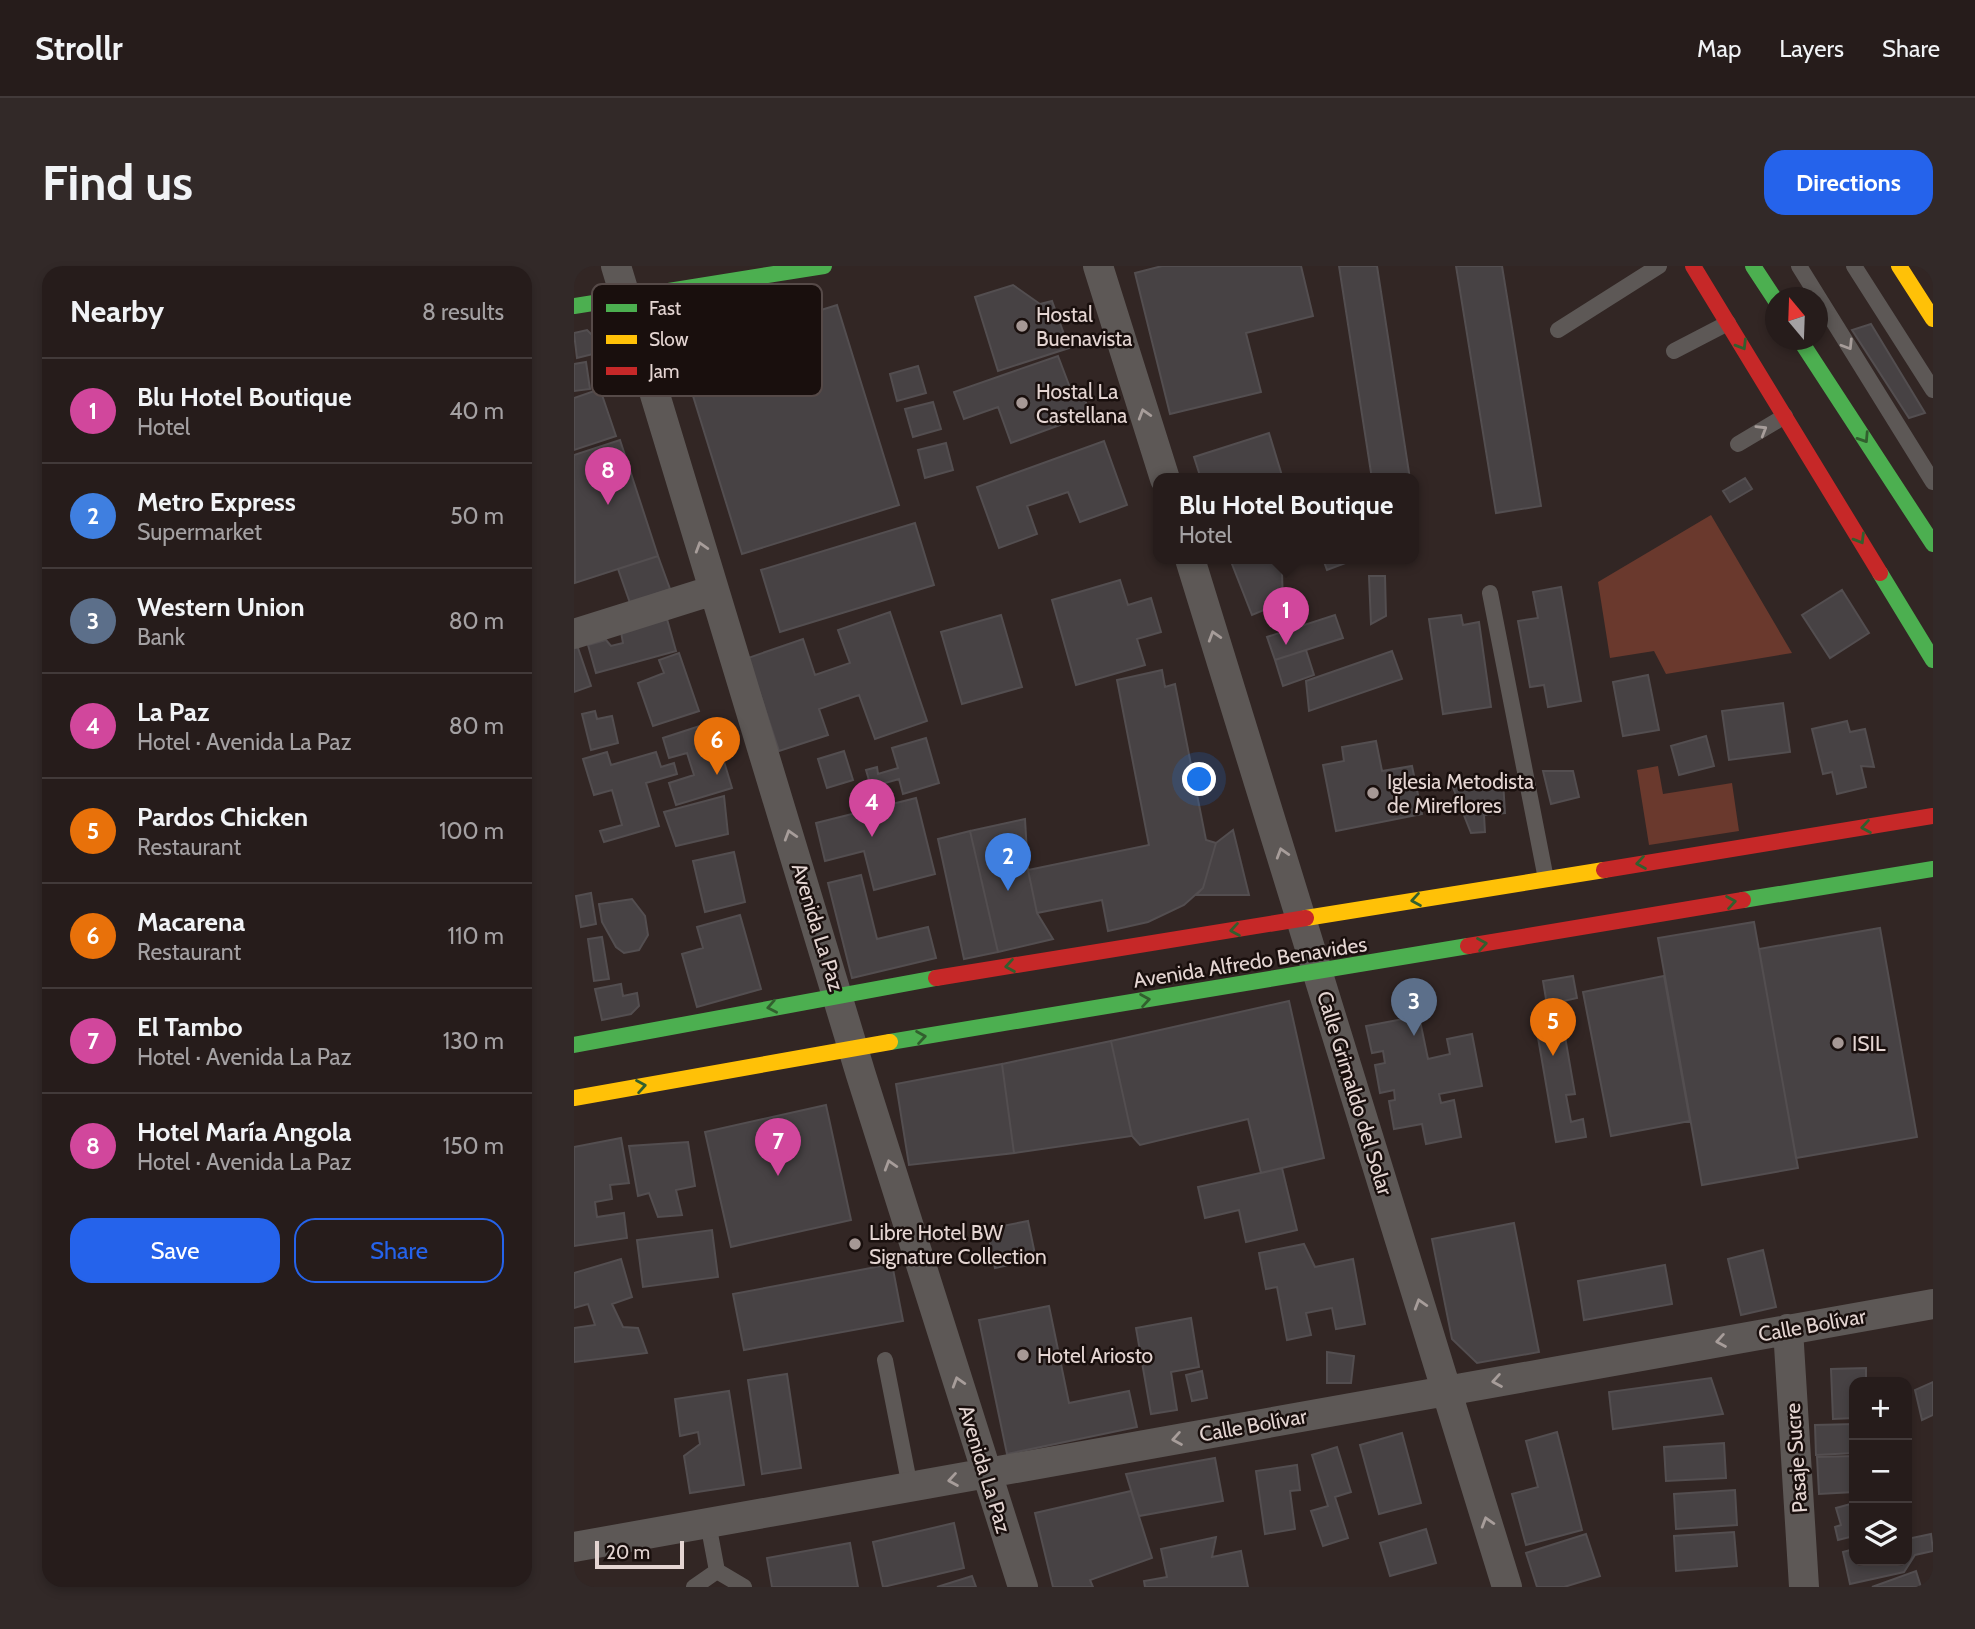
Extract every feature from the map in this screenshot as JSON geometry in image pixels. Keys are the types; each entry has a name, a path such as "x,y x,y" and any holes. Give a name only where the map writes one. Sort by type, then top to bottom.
{"main road":[{"path":"684,284 730,273 824,266"},
{"path":"1693,266 1933,660"},
{"path":"1753,266 1767,287"},
{"path":"1899,266 1933,319"},
{"path":"574,306 592,303"},
{"path":"1807,350 1933,544"},
{"name":"Avenida Alfredo Benavides","path":"574,1045 839,994 1933,816"},
{"name":"Avenida Alfredo Benavides","path":"574,1098 853,1048 1933,869"}],"street":[{"name":"Avenida La Paz","path":"616,266 621,284"},
{"path":"1098,266 1163,473"},
{"name":"Avenida La Paz","path":"655,396 839,994 853,1048 1023,1587"},
{"name":"Calle Grimaldo del Solar","path":"1192,564 1507,1587"},
{"path":"574,634 714,590"},
{"name":"Calle Bolívar","path":"574,1547 1933,1304"},
{"name":"Pasaje Sucre","path":"1788,1329 1804,1587"}],"lane":[{"path":"1558,330 1659,266"},
{"path":"1798,266 1933,482"},
{"path":"1854,266 1933,390"},
{"path":"1674,351 1728,323"},
{"path":"1738,444 1785,416"},
{"path":"1490,593 1546,879"},
{"path":"885,1360 910,1486"},
{"path":"708,1523 717,1571 744,1587"},
{"path":"694,1587 717,1571"}],"shaded area":[{"path":"1711,515 1792,653 1666,674 1654,651 1610,658 1598,582"},
{"path":"1658,766 1663,794 1732,783 1739,831 1649,845 1637,770"}],"building":[{"path":"1162,266 1301,266 1313,316 1246,333 1261,392 1170,414 1135,273"},
{"path":"1339,266 1377,266 1409,473 1371,473"},
{"path":"1456,266 1502,266 1541,506 1496,513"},
{"name":"Hostal Buenavista","path":"1013,285 1040,304 1052,301 1069,348 998,371 975,297"},
{"path":"837,305 899,505 742,554 693,396 822,396 822,310"},
{"path":"1871,324 1925,413 1909,418 1852,330"},
{"path":"587,330 592,335 592,354 577,358 574,333"},
{"name":"Hostal La Castellana","path":"1058,356 1074,398 1083,394 1090,414 1011,443 998,407 964,419 954,392"},
{"path":"586,362 590,389 574,391 574,364"},
{"path":"918,366 926,393 897,401 890,374"},
{"path":"592,392 592,396 602,396 616,436 574,450 574,398"},
{"path":"933,402 941,429 913,437 905,409"},
{"path":"1269,433 1281,473 1199,473 1194,457"},
{"path":"620,440 658,556 575,583 574,455"},
{"path":"1104,441 1127,505 1080,522 1068,492 1027,506 1037,534 999,548 977,487"},
{"path":"946,443 953,470 925,478 918,450"},
{"path":"1745,478 1752,489 1730,502 1723,491"},
{"path":"915,523 934,585 780,632 761,570"},
{"path":"658,556 670,589 630,603 618,569"},
{"path":"1232,564 1294,564 1282,573 1283,602 1252,615"},
{"path":"1325,564 1343,564 1327,570"},
{"path":"1369,576 1385,576 1386,616 1371,624"},
{"path":"1120,580 1128,605 1151,598 1161,632 1137,639 1145,665 1076,685 1052,600"},
{"path":"1561,587 1581,701 1548,707 1544,685 1530,687 1518,621 1538,618 1533,592"},
{"path":"1842,590 1869,633 1830,658 1802,615"},
{"path":"890,612 927,721 875,739 859,695 819,709 828,735 779,751 748,658 803,639 815,675 850,663 838,630"},
{"path":"1001,615 1022,687 962,704 941,632"},
{"path":"1335,615 1343,638 1275,660 1267,637"},
{"path":"1461,615 1463,625 1479,622 1491,707 1443,714 1429,619"},
{"path":"667,619 676,651 596,673 588,645 606,640 611,646 623,643 621,632"},
{"path":"577,645 591,686 574,692 574,646"},
{"path":"1306,650 1314,675 1283,686 1275,660"},
{"path":"1392,651 1402,679 1309,711 1306,681"},
{"path":"679,653 699,711 653,726 638,683 664,673 659,660"},
{"path":"1162,670 1165,687 1175,684 1206,840 1216,843 1203,888 1184,905 1148,922 1108,931 1102,900 1037,913 1028,870 1149,845 1117,680"},
{"path":"1648,675 1659,730 1623,736 1613,682"},
{"path":"1783,703 1790,752 1729,760 1722,711"},
{"path":"595,711 597,719 612,716 618,743 591,750 582,714"},
{"path":"1847,721 1850,732 1865,729 1874,767 1861,766 1866,787 1837,794 1832,772 1823,774 1812,729"},
{"path":"712,722 732,788 676,805 669,783 694,775 687,753 669,758 663,738"},
{"path":"1706,736 1714,766 1679,775 1671,746"},
{"path":"926,738 939,783 903,794 899,779 871,787 866,770 877,767 878,774 898,768 892,748"},
{"name":"Iglesia Metodista de Mireflores","path":"1376,741 1382,771 1412,766 1422,814 1336,831 1323,765 1344,761 1342,747"},
{"path":"844,751 853,780 827,788 818,759"},
{"path":"607,752 611,765 656,752 661,767 674,763 677,774 646,783 659,826 604,842 600,831 622,825 612,790 594,795 583,759"},
{"path":"1543,771 1573,771 1579,797 1551,804"},
{"path":"1503,781 1505,813 1484,815 1485,832 1471,833 1452,785"},
{"path":"724,796 728,834 676,846 664,812"},
{"path":"916,798 935,874 874,890 864,851 825,861 816,823"},
{"path":"1025,819 1028,870 1037,913 1053,939 998,952 970,831"},
{"path":"1233,830 1249,895 1196,895 1203,888 1216,843"},
{"path":"970,831 998,952 964,959 938,839"},
{"path":"734,852 745,902 705,912 693,861"},
{"path":"861,875 877,939 928,927 936,958 852,978 828,883"},
{"path":"591,893 596,924 581,927 576,896"},
{"path":"632,899 645,916 648,935 639,950 624,953 616,947 602,922 599,904"},
{"path":"740,915 761,989 697,1007 682,954 703,948 697,927"},
{"path":"1754,922 1798,1168 1702,1185 1658,938"},
{"name":"ISIL","path":"1880,928 1917,1137 1796,1158 1759,949"},
{"path":"602,937 609,979 594,981 588,939"},
{"path":"1573,976 1577,998 1559,1002 1575,1094 1566,1095 1571,1122 1583,1119 1586,1137 1556,1142 1536,1026 1550,1023 1543,981"},
{"path":"1664,976 1690,1121 1611,1136 1583,992"},
{"path":"621,984 623,996 637,993 639,1006 631,1014 602,1020 595,989"},
{"path":"1289,1001 1324,1158 1261,1173 1248,1119 1140,1145 1132,1136 1111,1041"},
{"path":"1419,1016 1428,1059 1450,1054 1447,1039 1472,1034 1482,1086 1439,1094 1441,1103 1454,1100 1461,1137 1426,1144 1422,1124 1394,1129 1389,1101 1395,1100 1394,1090 1380,1093 1375,1065 1385,1063 1383,1051 1372,1053 1366,1026"},
{"path":"1111,1041 1132,1136 1014,1153 1002,1064"},
{"path":"1002,1064 1014,1153 909,1165 896,1084"},
{"path":"826,1105 851,1220 731,1247 705,1132"},
{"path":"621,1138 629,1183 610,1185 612,1199 595,1202 597,1217 624,1213 627,1238 574,1246 574,1147"},
{"path":"688,1142 695,1186 676,1190 682,1215 658,1217 649,1193 638,1196 629,1146"},
{"path":"1282,1168 1297,1230 1246,1242 1239,1210 1205,1218 1198,1187"},
{"path":"1028,1221 1036,1259 995,1268 987,1229"},
{"path":"1514,1223 1539,1352 1477,1363 1452,1339 1432,1239"},
{"path":"712,1230 718,1277 643,1287 637,1240"},
{"path":"1304,1244 1315,1267 1353,1259 1365,1324 1336,1329 1332,1308 1306,1313 1311,1335 1287,1340 1277,1287 1266,1289 1259,1253"},
{"path":"1763,1250 1776,1307 1741,1315 1728,1259"},
{"path":"621,1259 632,1297 612,1304 623,1327 638,1328 647,1353 574,1362 574,1328 595,1325 588,1304 574,1308 574,1273"},
{"path":"892,1264 903,1321 744,1350 733,1294"},
{"path":"1665,1265 1672,1304 1584,1320 1578,1281"},
{"name":"Hotel Ariosto","path":"1049,1306 1069,1403 1129,1391 1137,1427 1007,1454 979,1320"},
{"path":"1191,1318 1199,1367 1171,1372 1177,1410 1151,1414 1136,1328"},
{"path":"1327,1352 1354,1356 1351,1383 1327,1383"},
{"path":"1866,1368 1866,1377 1849,1377 1849,1418 1833,1419 1831,1369"},
{"path":"1202,1371 1207,1398 1192,1401 1186,1375"},
{"path":"787,1374 801,1468 762,1474 748,1380"},
{"path":"1711,1378 1723,1414 1613,1429 1609,1392"},
{"path":"1933,1382 1933,1415 1922,1420 1915,1390"},
{"path":"729,1391 744,1485 690,1493 684,1456 700,1444 698,1432 680,1436 675,1399"},
{"path":"1849,1424 1849,1453 1816,1455 1815,1425"},
{"path":"1557,1432 1582,1530 1526,1545 1512,1494 1538,1487 1526,1441"},
{"path":"1402,1433 1421,1503 1379,1514 1360,1445"},
{"path":"1724,1443 1726,1478 1666,1481 1664,1447"},
{"path":"1337,1447 1351,1492 1335,1497 1348,1538 1323,1546 1311,1511 1328,1506 1312,1455"},
{"path":"1849,1456 1849,1492 1819,1494 1817,1457"},
{"path":"1215,1458 1223,1501 1139,1516 1126,1474"},
{"path":"1297,1465 1300,1490 1290,1491 1295,1529 1265,1534 1256,1471"},
{"path":"1735,1490 1737,1525 1676,1529 1674,1494"},
{"path":"1131,1491 1152,1558 1090,1580 1093,1587 1053,1587 1035,1513"},
{"path":"1849,1504 1849,1537 1838,1540 1835,1527 1841,1525 1836,1508"},
{"path":"954,1523 964,1568 883,1587 873,1542"},
{"path":"1426,1529 1436,1563 1390,1576 1380,1543"},
{"path":"1734,1532 1737,1566 1676,1571 1674,1536"},
{"path":"1586,1534 1600,1576 1564,1587 1537,1587 1526,1553"},
{"path":"1931,1534 1933,1551 1915,1555 1912,1560 1912,1538"},
{"path":"1216,1537 1212,1557 1241,1551 1248,1587 1145,1587 1144,1581 1167,1577 1161,1549"},
{"path":"850,1543 858,1587 772,1587 767,1558"},
{"path":"1849,1550 1849,1566 1908,1566 1904,1572 1850,1584 1843,1552"},
{"path":"1916,1571 1921,1587 1872,1587"},
{"path":"972,1576 976,1587 937,1587"}],"traffic: fast":[{"path":"712,284 824,266"},
{"path":"1753,266 1767,287"},
{"path":"574,306 592,303"},
{"path":"1807,350 1933,544"},
{"path":"1880,573 1933,660"},
{"path":"1743,900 1933,869"},
{"path":"890,1042 1468,946"},
{"path":"574,1045 936,978"}],"traffic: slow":[{"path":"1899,266 1933,319"},
{"path":"1306,918 1604,870"},
{"path":"574,1098 890,1042"}],"traffic: jam":[{"path":"1693,266 1880,573"},
{"path":"1604,870 1933,816"},
{"path":"1468,946 1743,900"},
{"path":"936,978 1306,918"}],"place":[{"name":"Hostal Buenavista","path":"1022,326"},
{"name":"Hostal La Castellana","path":"1022,403"},
{"name":"Hotel María Angola","path":"608,505"},
{"name":"Blu Hotel Boutique","path":"1286,645"},
{"name":"Macarena","path":"717,775"},
{"name":"Iglesia Metodista de Mireflores","path":"1373,793"},
{"name":"La Paz","path":"872,837"},
{"name":"Metro Express","path":"1008,891"},
{"name":"Western Union","path":"1414,1036"},
{"name":"ISIL","path":"1838,1043"},
{"name":"Pardos Chicken","path":"1553,1056"},
{"name":"El Tambo","path":"778,1176"},
{"name":"Libre Hotel BW Signature Collection","path":"855,1244"},
{"name":"Hotel Ariosto","path":"1023,1355"}]}
